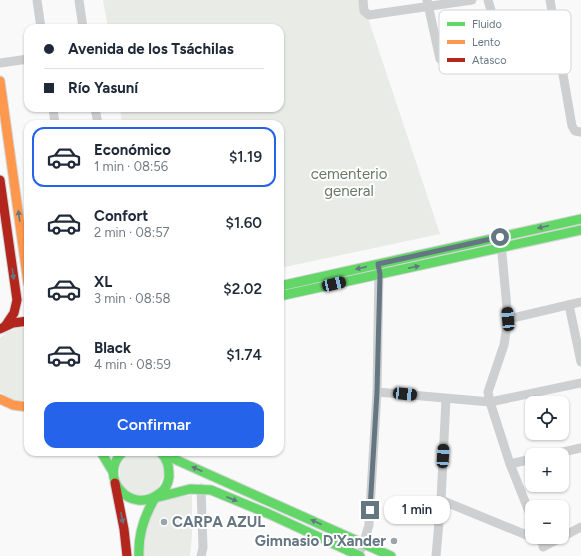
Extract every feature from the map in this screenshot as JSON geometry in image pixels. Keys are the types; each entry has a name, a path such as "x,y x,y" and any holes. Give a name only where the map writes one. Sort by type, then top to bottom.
{"main road":[{"path":"0,81 24,254"},
{"path":"0,180 17,300 14,313 3,327"},
{"path":"284,285 581,219"},
{"path":"284,295 581,230"},
{"path":"3,327 18,321 24,321"},
{"path":"0,399 11,405 24,407"},
{"path":"103,456 113,472 124,530 127,556"},
{"path":"113,472 115,462 120,456"},
{"path":"139,556 139,535 142,522 147,510 155,498 163,492 168,483 170,473 168,463 163,456"},
{"path":"168,456 391,556"},
{"path":"115,483 127,498 136,501 146,501 180,490 201,488 211,490 269,514 359,556"}],"street":[{"path":"37,0 40,24"},
{"path":"79,0 82,24"},
{"path":"363,0 364,11 369,15 427,3 472,0"},
{"path":"488,0 491,10"},
{"path":"550,0 552,10"},
{"path":"427,3 439,55"},
{"path":"0,63 24,60"},
{"path":"563,74 572,126 575,131 581,132"},
{"path":"500,237 508,319 504,345 488,392 510,464 525,502"},
{"path":"359,556 369,525 377,392 380,274 378,264"},
{"path":"508,319 581,302"},
{"path":"569,305 581,362"},
{"path":"377,392 490,402 581,383"},
{"path":"436,556 441,500 446,399"},
{"path":"569,451 581,448"},
{"path":"510,464 525,461"},
{"path":"201,488 201,556"},
{"path":"441,500 542,545 581,527"}],"green space":[{"name":"cementerio general","path":"103,0 362,0 440,234 284,267 284,120 122,120 120,112 284,112 284,24 107,24"},
{"path":"18,328 24,328 24,400 12,399 0,392 0,338 7,332"},
{"path":"126,456 157,456 162,463 165,473 156,492 136,496 120,484 120,465"},
{"path":"192,495 192,536 190,556 144,556 145,525 157,504 167,499"}],"traffic: fast":[{"path":"284,285 581,219"},
{"path":"284,295 581,230"},
{"path":"103,456 113,472"},
{"path":"120,456 116,462 113,472 115,482 120,490 128,497 138,500 149,499 162,492 165,488 169,477 168,467 164,456"},
{"path":"167,456 391,556"},
{"path":"155,498 190,489 211,490 269,514 360,556"},
{"path":"139,556 142,526 155,498"}],"traffic: slow":[{"path":"0,81 24,254"},
{"path":"0,399 13,405 24,406"}],"traffic: jam":[{"path":"0,180 17,300 14,313 6,325"},
{"path":"0,329 13,323 24,322"},
{"path":"115,483 124,529 127,556"}],"place":[{"name":"CARPA AZUL","path":"164,522"},
{"name":"Gimnasio D'Xander","path":"394,541"}],"route":[{"path":"370,510 377,392 380,274 378,264 500,237"}]}
